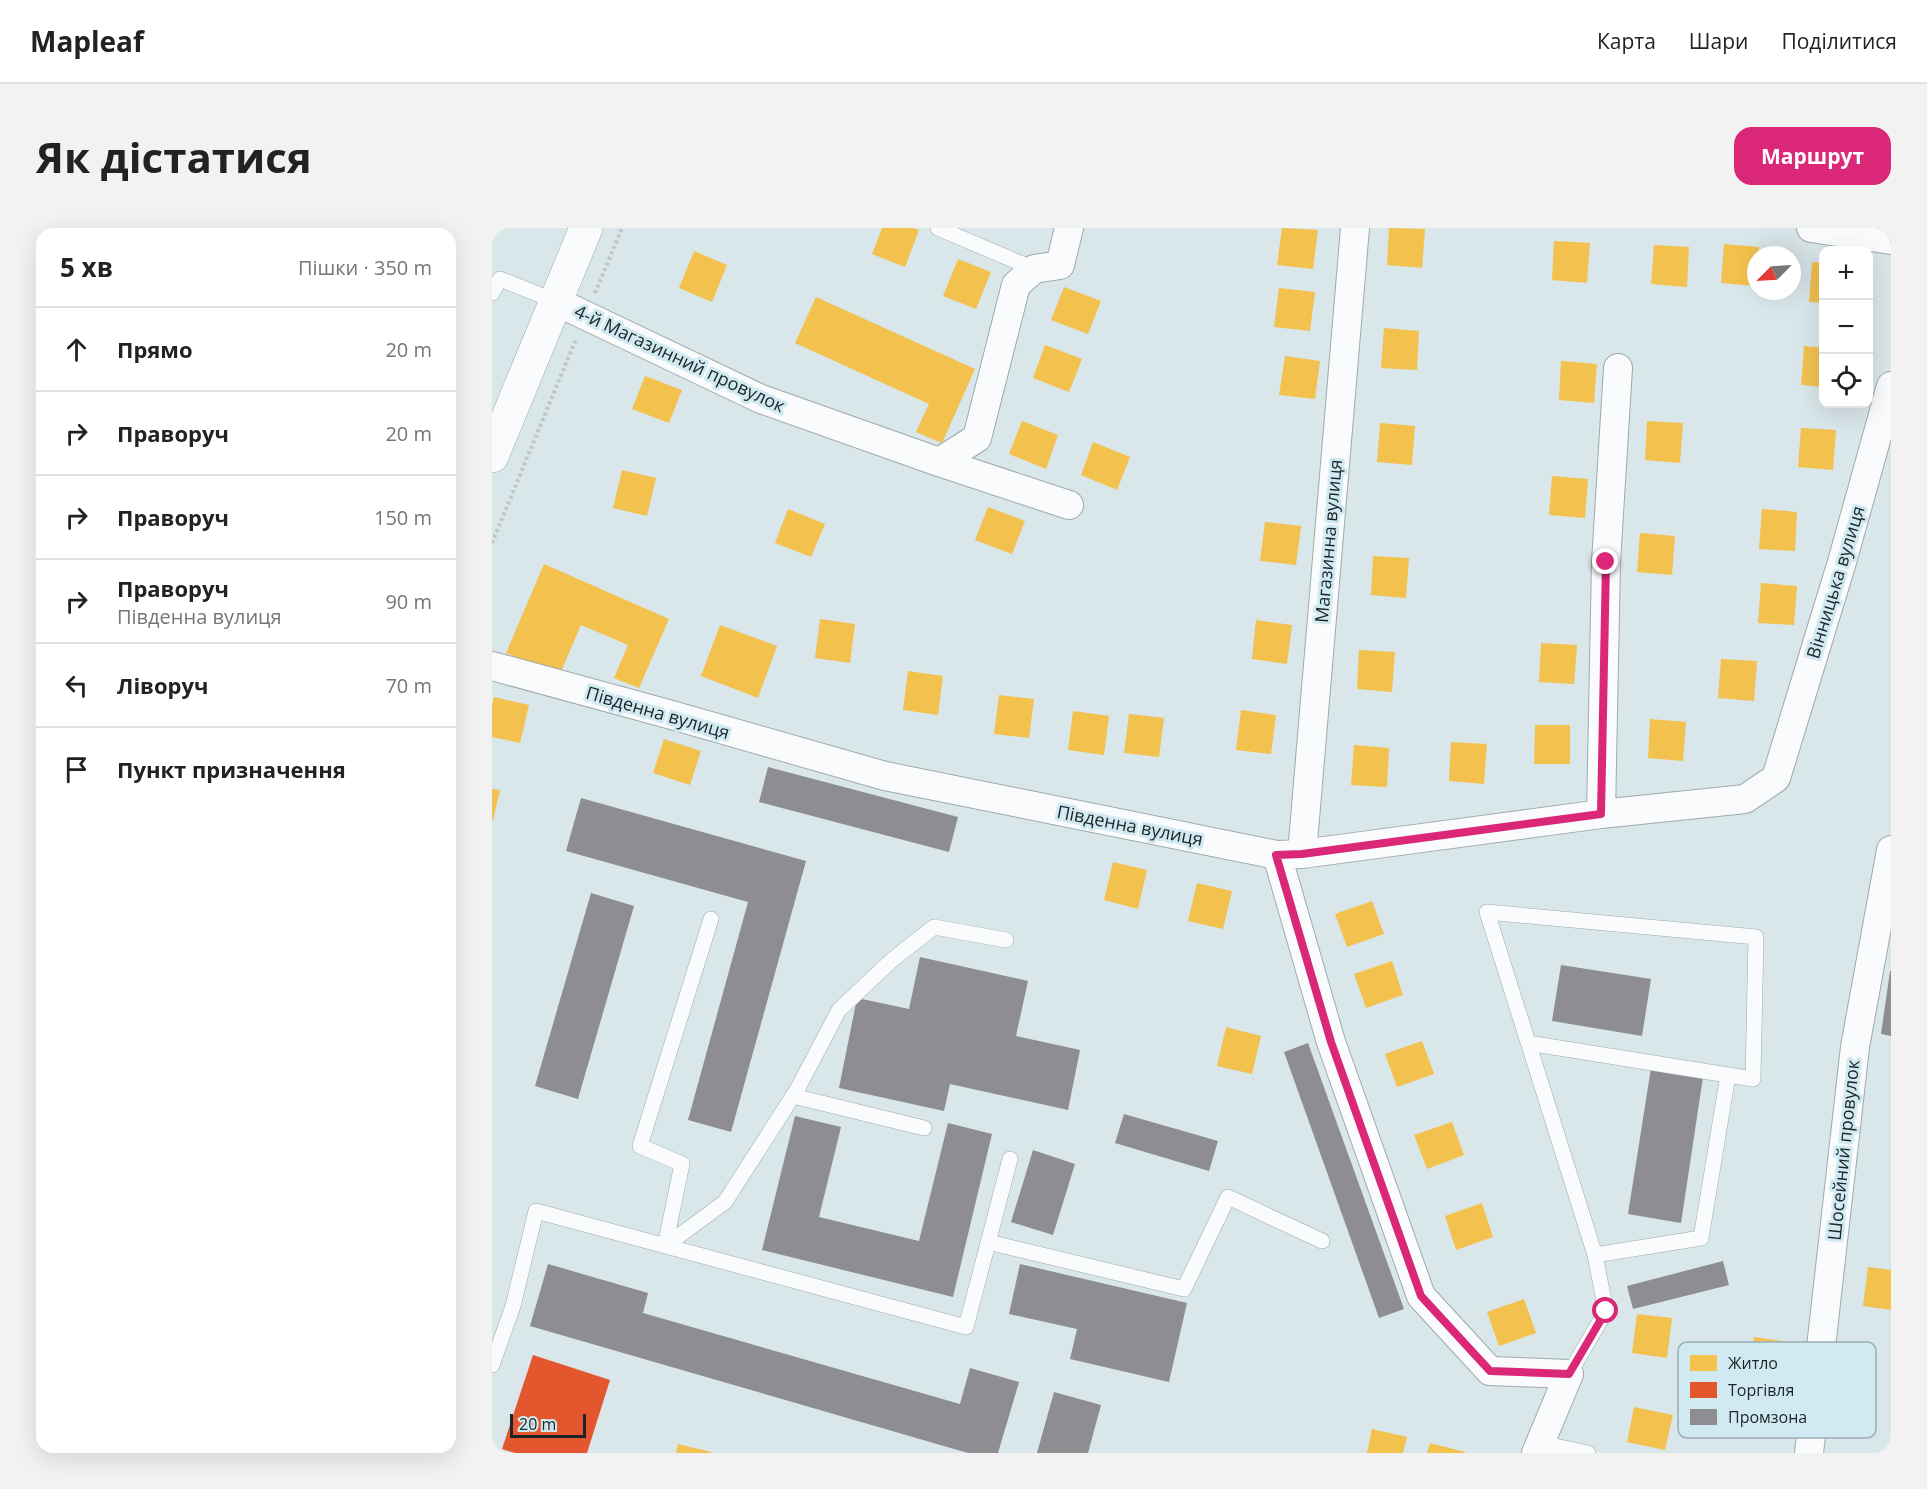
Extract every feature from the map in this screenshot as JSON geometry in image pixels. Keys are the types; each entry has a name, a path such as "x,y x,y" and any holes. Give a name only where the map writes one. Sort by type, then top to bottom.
{"main road":[{"path":"492,456 548,298 568,228"},
{"path":"492,412 548,298 586,228"}],"street":[{"path":"939,462 977,438 1016,285 1034,269 1059,265 1069,228"},
{"name":"Магазинна вулиця","path":"1289,854 1354,228"},
{"path":"1811,228 1891,240"},
{"name":"4-й Магазинний провулок","path":"548,298 761,399 1069,506"},
{"path":"1601,814 1606,562 1618,368"},
{"name":"Вінницька вулиця","path":"1776,777 1842,562 1891,386"},
{"name":"Південна вулиця","path":"492,666 885,776 1289,854 1601,814 1745,799 1776,777"},
{"name":"Шосейний провулок","path":"1822,1342 1855,1047 1883,934 1891,850"},
{"path":"1289,854 1331,1042 1421,1296 1490,1371 1569,1374 1539,1448"},
{"name":"Шосейний провулок","path":"1809,1453 1811,1438"}],"lane":[{"path":"938,228 1034,269"},
{"path":"492,293 500,279 548,298"},
{"path":"1528,1043 1753,1079 1756,937 1487,912 1528,1043 1595,1255 1606,1311 1569,1374"},
{"path":"665,1246 682,1164 640,1146 711,920"},
{"path":"665,1246 725,1202 792,1096 839,1010 892,960 934,927 1006,940"},
{"path":"1595,1255 1701,1238 1728,1075"},
{"path":"792,1096 924,1128"},
{"path":"492,1365 513,1306 536,1211 966,1327 1010,1159"},
{"path":"988,1242 1184,1289 1228,1197 1322,1241"},
{"path":"1539,1448 1588,1453"}],"path":[{"path":"492,543 622,228"}],"building: Житло":[{"path":"882,228 919,230 905,267 872,254"},
{"path":"1282,228 1318,230 1313,269 1277,265"},
{"path":"1389,228 1425,229 1422,268 1387,265"},
{"path":"1554,241 1590,243 1587,283 1552,280"},
{"path":"1724,244 1747,246 1747,285 1721,283"},
{"path":"1654,245 1689,247 1687,287 1651,284"},
{"path":"694,251 727,265 712,302 679,288"},
{"path":"958,259 991,272 976,309 943,296"},
{"path":"1812,262 1819,263 1819,303 1809,302"},
{"path":"1064,287 1101,301 1088,334 1051,320"},
{"path":"1279,288 1315,292 1310,331 1274,327"},
{"path":"816,297 975,369 942,443 916,432 929,404 795,343"},
{"path":"1384,328 1419,331 1417,370 1381,368"},
{"path":"1045,345 1082,359 1069,392 1033,378"},
{"path":"1804,346 1819,348 1819,387 1801,385"},
{"path":"1285,356 1320,361 1315,399 1279,395"},
{"path":"1561,361 1597,364 1594,403 1559,400"},
{"path":"645,376 682,390 669,423 632,409"},
{"path":"1022,421 1058,435 1046,469 1009,454"},
{"path":"1647,421 1683,423 1680,463 1645,460"},
{"path":"1380,423 1415,426 1412,465 1377,462"},
{"path":"1801,428 1836,430 1833,470 1798,467"},
{"path":"1093,442 1130,457 1117,490 1081,475"},
{"path":"622,470 656,478 647,516 613,508"},
{"path":"1552,476 1588,479 1585,518 1549,515"},
{"path":"988,507 1025,521 1012,554 975,540"},
{"path":"788,509 825,524 811,557 775,543"},
{"path":"1762,509 1797,512 1795,551 1759,549"},
{"path":"1265,522 1301,526 1296,565 1260,561"},
{"path":"1640,533 1675,536 1672,575 1637,572"},
{"path":"1373,556 1409,558 1406,598 1371,595"},
{"path":"544,564 669,619 639,688 614,678 628,645 581,625 559,676 506,653"},
{"path":"1761,583 1797,586 1794,625 1758,623"},
{"path":"820,619 855,624 850,663 815,658"},
{"path":"1256,620 1292,625 1287,664 1252,659"},
{"path":"720,625 777,646 758,698 701,676"},
{"path":"1541,643 1577,645 1574,684 1539,682"},
{"path":"1359,650 1395,652 1392,692 1357,689"},
{"path":"1721,659 1757,661 1754,701 1718,698"},
{"path":"908,671 943,676 938,715 903,710"},
{"path":"999,695 1034,699 1029,738 994,734"},
{"path":"494,697 529,705 520,743 492,737"},
{"path":"1241,710 1276,715 1271,754 1236,750"},
{"path":"1073,711 1109,716 1104,755 1068,750"},
{"path":"1129,714 1164,718 1159,757 1124,753"},
{"path":"1650,719 1686,722 1683,761 1648,758"},
{"path":"1535,725 1570,725 1570,764 1534,764"},
{"path":"664,739 701,751 690,785 653,773"},
{"path":"1451,742 1487,744 1484,784 1449,781"},
{"path":"1354,745 1389,748 1387,787 1351,785"},
{"path":"492,789 500,790 493,820 492,820"},
{"path":"1113,862 1147,870 1138,909 1104,900"},
{"path":"1197,883 1232,891 1223,929 1188,921"},
{"path":"1372,901 1384,934 1347,947 1335,914"},
{"path":"1392,961 1403,995 1366,1008 1354,974"},
{"path":"1226,1027 1261,1036 1252,1074 1217,1066"},
{"path":"1422,1041 1434,1074 1397,1087 1385,1054"},
{"path":"1452,1122 1464,1155 1427,1169 1414,1135"},
{"path":"1482,1203 1493,1237 1456,1250 1445,1216"},
{"path":"1868,1267 1891,1270 1891,1310 1863,1306"},
{"path":"1524,1299 1536,1333 1499,1346 1487,1312"},
{"path":"1637,1314 1672,1318 1667,1358 1632,1353"},
{"path":"1754,1337 1789,1342 1753,1342"},
{"path":"1634,1407 1673,1415 1665,1450 1627,1442"},
{"path":"1372,1429 1407,1437 1403,1453 1367,1453"},
{"path":"1430,1443 1465,1452 1465,1453 1427,1453"},
{"path":"678,1444 711,1452 711,1453 676,1453"}],"building: Торгівля":[{"path":"533,1355 610,1380 587,1453 515,1453 502,1449"}],"building: Промзона":[{"path":"768,767 958,817 949,852 759,802"},
{"path":"581,798 806,861 731,1132 688,1120 748,902 566,851"},
{"path":"591,893 634,906 578,1099 535,1086"},
{"path":"920,957 1028,981 1016,1036 1080,1050 1068,1110 950,1084 944,1111 839,1088 857,998 909,1009"},
{"path":"1561,965 1651,979 1642,1036 1552,1021"},
{"path":"1891,971 1891,1036 1881,1034"},
{"path":"1308,1043 1404,1309 1379,1318 1284,1052"},
{"path":"1651,1068 1703,1077 1681,1223 1628,1214"},
{"path":"1124,1114 1218,1141 1209,1171 1115,1143"},
{"path":"795,1116 841,1127 819,1217 919,1241 948,1123 992,1134 953,1297 762,1250"},
{"path":"1033,1150 1075,1164 1053,1235 1011,1222"},
{"path":"1723,1261 1729,1285 1633,1309 1627,1286"},
{"path":"548,1264 648,1293 643,1313 960,1404 970,1368 1019,1382 998,1453 968,1453 530,1326"},
{"path":"1020,1264 1187,1303 1169,1382 1070,1359 1077,1329 1009,1314"},
{"path":"1054,1392 1101,1405 1088,1453 1037,1453"}],"route":[{"path":"1606,562 1601,814 1302,854 1276,855 1331,1042 1421,1296 1490,1371 1569,1374 1606,1311"}]}
